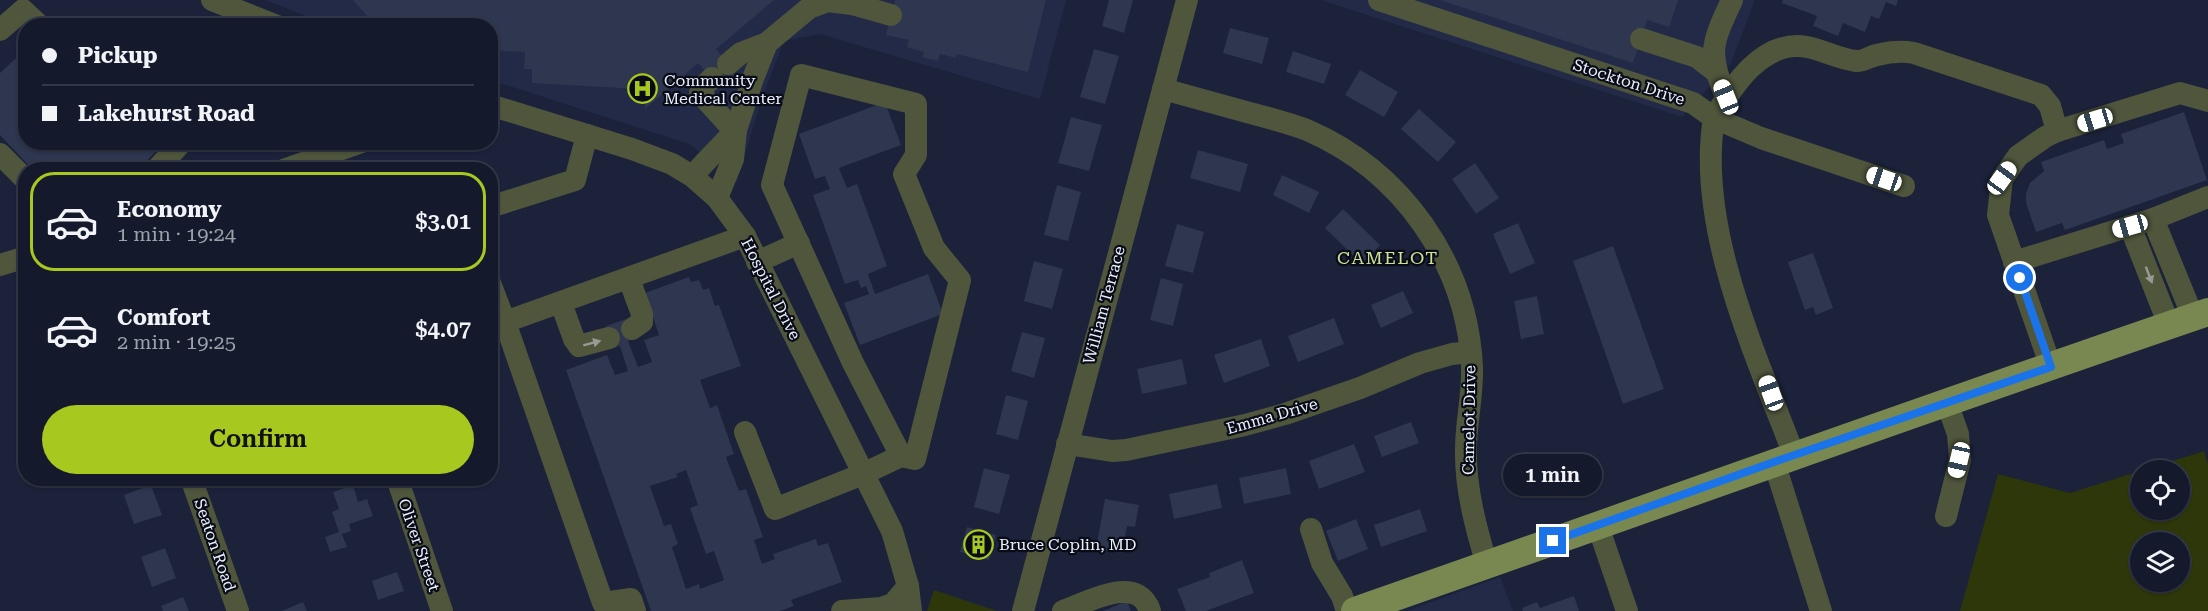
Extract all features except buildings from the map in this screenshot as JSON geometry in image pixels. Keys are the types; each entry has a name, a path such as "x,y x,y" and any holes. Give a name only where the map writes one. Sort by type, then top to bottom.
{"main road":[{"path":"1355,611 2190,318"}],"street":[{"name":"William Terrace","path":"1023,611 1187,0"},
{"name":"Stockton Drive","path":"1379,0 1693,103 1714,118 1761,138 1904,186"},
{"path":"1726,97 1715,71 1715,40 1732,0"},
{"path":"736,130 726,123 700,93 703,87 720,71 741,53 767,43 809,8 828,1 878,8"},
{"path":"223,2 259,18"},
{"path":"0,30 23,10 32,18"},
{"path":"1641,39 1697,57 1715,71"},
{"path":"717,198 732,159 736,130 767,43"},
{"path":"1821,611 1784,459 1725,255 1714,204 1711,175 1711,138 1714,118 1726,97 1760,59 1782,48 1806,47 1858,61 1906,51 2041,94 2050,106 2057,131"},
{"path":"745,432 775,509 863,474 901,456 915,459 960,289 960,280 934,248 904,174 916,155 916,104 801,75 772,185 853,363 901,456"},
{"name":"Camelot Drive","path":"1163,89 1305,129 1351,154 1382,178 1412,208 1442,254 1462,307 1470,352 1472,385 1466,463 1471,501 1487,565"},
{"path":"2051,367 1998,215 2002,178 2018,156 2057,131 2180,93 2208,101"},
{"name":"Hospital Drive","path":"498,107 652,156 692,176 717,198 745,236 892,531 908,586 911,611"},
{"path":"692,176 736,130"},
{"path":"498,204 575,180 588,135"},
{"path":"163,162 175,150"},
{"path":"306,162 339,150"},
{"path":"0,154 18,172"},
{"path":"2014,261 2153,219 2208,197"},
{"path":"2153,219 2190,318"},
{"path":"2130,226 2190,318"},
{"path":"505,322 745,236"},
{"path":"758,262 799,243"},
{"path":"0,265 18,259"},
{"path":"629,279 642,314 642,322 632,329"},
{"path":"561,303 574,339 579,346 609,338"},
{"path":"498,304 603,603 631,599 635,611"},
{"name":"Emma Drive","path":"1067,444 1105,450 1126,450 1245,425 1335,398 1420,363 1452,354 1470,352"},
{"path":"1946,516 1959,460 1958,434 1947,403"},
{"name":"Seaton Road","path":"194,486 238,611"},
{"name":"Oliver Street","path":"400,486 442,611"},
{"path":"1598,526 1627,611"},
{"path":"1311,529 1322,563 1342,596 1347,611"},
{"path":"848,610 881,608 893,604 908,586"},
{"path":"1064,611 1115,591 1140,596 1148,604 1150,611"}],"shaded area":[{"name":"Community Medical Center","path":"266,0 1066,0 1040,99 820,34 784,41 762,98 737,181 689,144 498,82 498,18 311,18"},
{"path":"1321,0 1755,0 1731,63 1682,117"},
{"path":"1500,577 1513,611 1407,611"}],"green space":[{"path":"2204,451 2208,464 2208,611 1960,611 1998,474 2070,493 2130,474 2130,520 2190,520 2190,460 2176,460"},
{"path":"934,590 997,611 927,611"}],"place":[{"name":"Community Medical Center","path":"643,89"},
{"name":"Bruce Coplin, MD","path":"978,544"}],"district":[{"name":"CAMELOT","path":"1388,257"}],"route":[{"path":"1553,541 2051,367 2020,278"}]}
